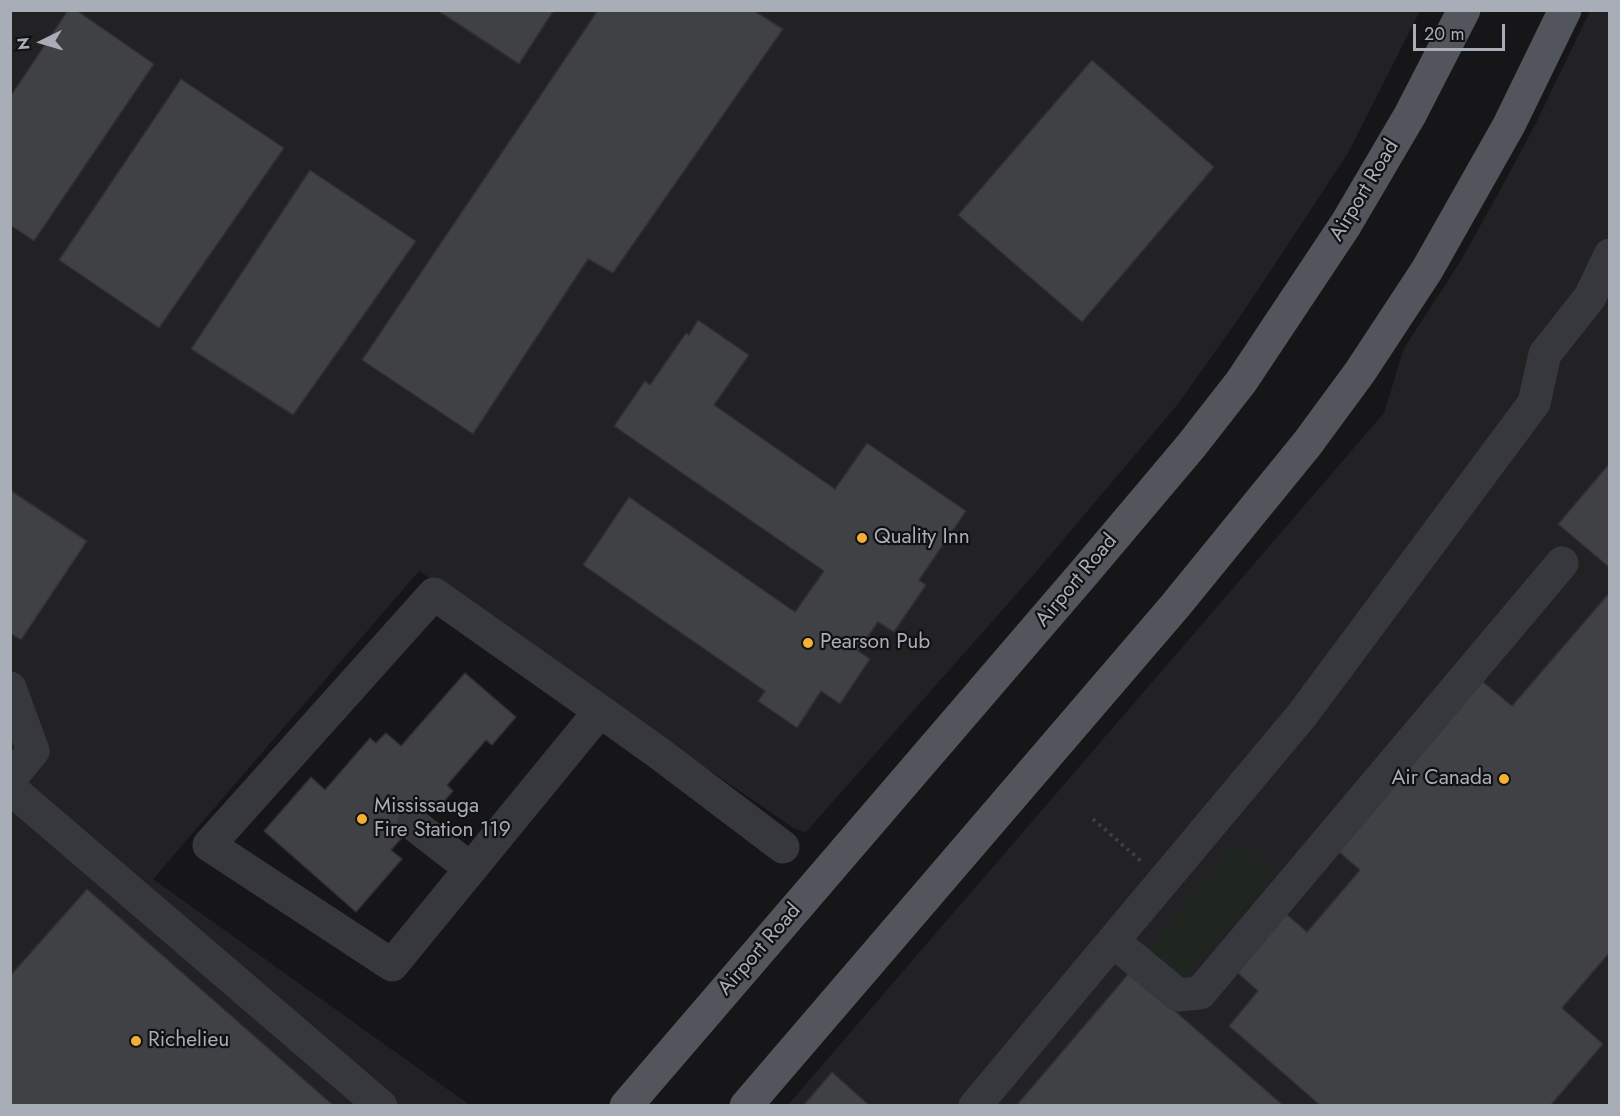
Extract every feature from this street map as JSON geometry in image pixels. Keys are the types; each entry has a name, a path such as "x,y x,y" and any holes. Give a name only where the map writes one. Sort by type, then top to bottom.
{"main road":[{"name":"Airport Road","path":"626,1106 1083,574 1191,446 1234,391 1346,224 1410,116 1464,10"},
{"path":"746,1106 1175,606 1307,444 1360,372 1427,270 1509,125 1565,10"}],"lane":[{"path":"975,1106 1302,715 1534,403 1545,354 1600,296 1610,255"},
{"path":"1113,941 1178,995 1200,993 1562,562"},
{"path":"600,711 392,965 209,845 434,594 600,711 660,754 783,847"},
{"path":"10,688 33,751 10,779"},
{"path":"10,788 381,1106"},
{"path":"413,824 471,869"}],"shaded area":[{"path":"10,11 1420,11 1348,153 1250,302 1178,404 1036,572 806,832 795,829 419,571 153,879 471,1106 11,1105"},
{"path":"1590,11 1609,11 1609,1105 787,1106 1384,413 1404,348 1460,262 1498,194 1535,125"},
{"path":"1237,845 1273,874 1182,979 1147,950"}],"building":[{"path":"68,10 76,10 154,64 34,241 10,225 10,97"},
{"path":"437,10 554,10 519,64"},
{"path":"598,10 753,10 783,29 613,273 588,259 473,434 362,360"},
{"path":"1092,60 1214,167 1082,322 958,215"},
{"path":"181,79 284,148 159,328 59,260"},
{"path":"310,170 416,241 293,415 191,349"},
{"name":"Quality Inn","path":"698,320 749,355 714,405 835,489 867,443 966,511 919,580 926,585 894,632 878,622 858,651 870,659 840,704 821,691 797,728 758,701 765,691 583,565 629,497 795,612 824,571 614,426 645,381 650,385 686,333 689,335"},
{"path":"1610,463 1610,568 1558,524"},
{"path":"10,490 87,541 21,640 10,633"},
{"name":"Air Canada","path":"1610,592 1610,952 1562,1008 1603,1044 1550,1106 1321,1106 1229,1026 1258,991 1238,973 1284,912 1307,932 1360,870 1338,851 1482,681 1512,706"},
{"path":"465,673 516,717 492,745 486,740 447,785 453,791 438,808 432,803 391,850 402,859 356,912 264,831 311,777 325,790 370,738 376,743 386,733 401,746"},
{"name":"Richelieu","path":"87,889 334,1106 10,1106 10,976"},
{"path":"1130,972 1284,1106 1016,1106"},
{"path":"832,1072 870,1106 803,1106"}],"place":[{"name":"Quality Inn","path":"862,538"},
{"name":"Pearson Pub","path":"808,643"},
{"name":"Air Canada","path":"1504,779"},
{"name":"Mississauga Fire Station 119","path":"362,819"},
{"name":"Richelieu","path":"136,1041"}]}
